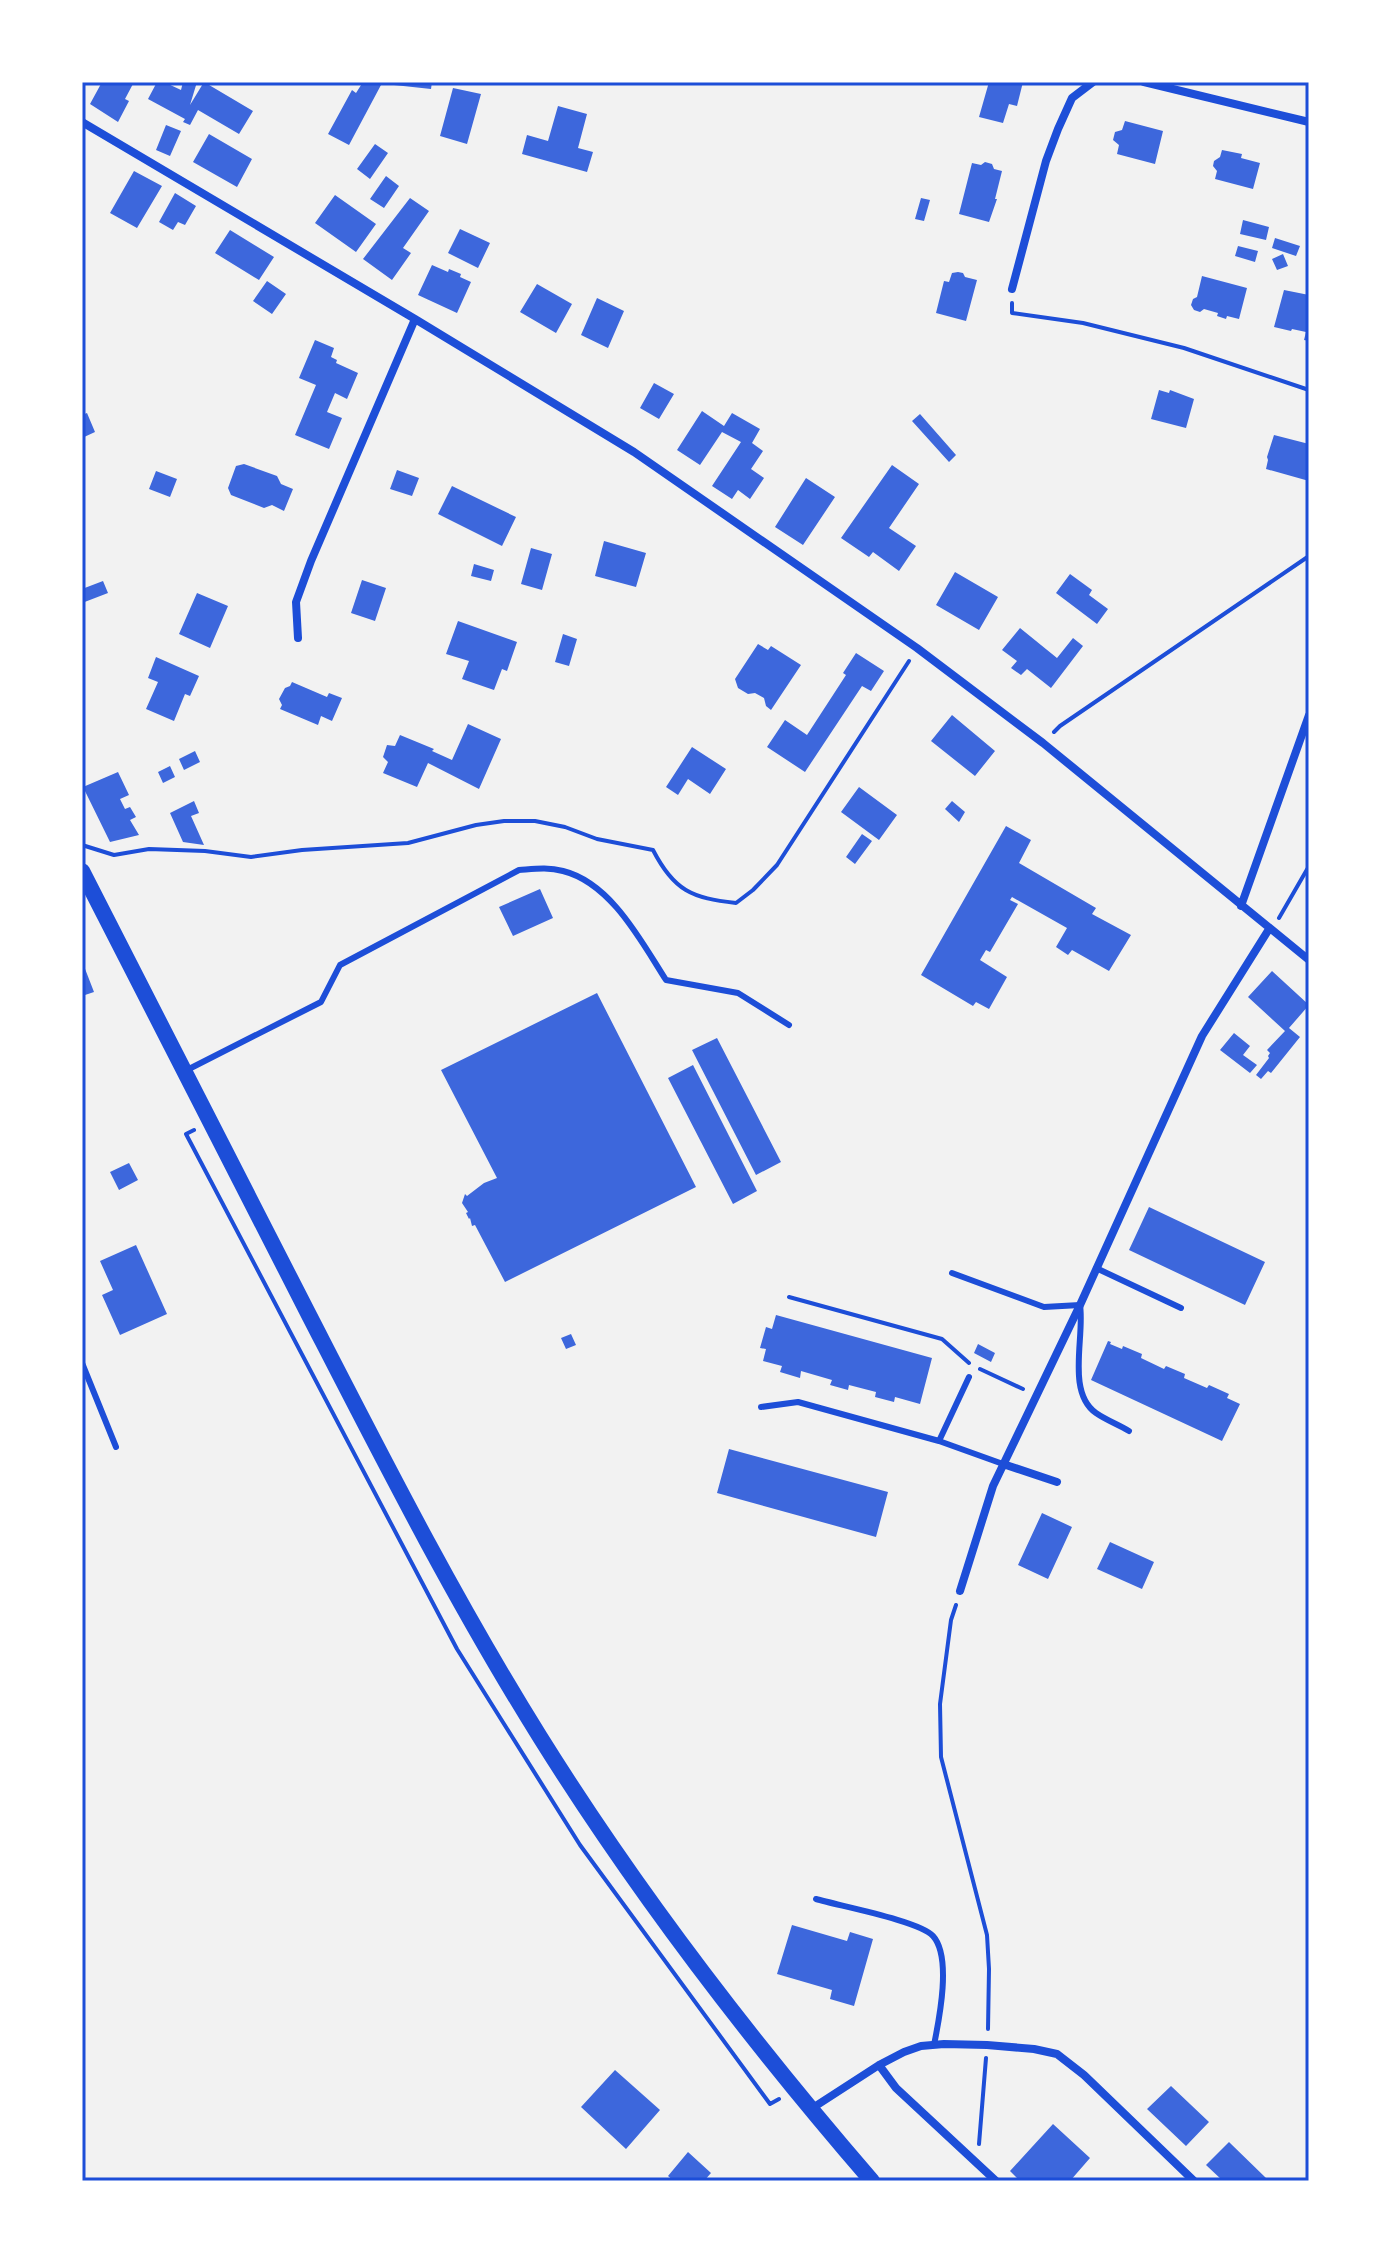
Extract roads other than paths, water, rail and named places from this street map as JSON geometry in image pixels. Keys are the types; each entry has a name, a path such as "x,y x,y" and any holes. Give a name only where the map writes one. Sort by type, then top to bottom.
{"main road":[{"path":"82,871 391,1474 499,1670 580,1798 669,1928 734,2015 872,2181"}],"street":[{"path":"1012,289 1046,161 1058,129 1072,98 1093,82"},
{"path":"1144,82 1309,122"},
{"path":"82,122 634,452 917,648 1043,743 1309,960"},
{"path":"298,638 296,602 311,561 415,319"},
{"path":"1241,906 1309,715"},
{"path":"960,1591 993,1486 1080,1305 1202,1036 1271,930"},
{"path":"1003,1464 1057,1482"},
{"path":"811,2109 879,2065 921,2046 987,2045 1034,2049 1057,2054 1084,2075 1194,2181"},
{"path":"879,2065 896,2088 996,2181"}],"lane":[{"path":"185,1071 321,1002 340,965 519,870 542,868 564,871 598,889 630,925 666,980 738,993 789,1025"},
{"path":"1096,1268 1181,1308"},
{"path":"952,1273 1044,1307 1080,1305 1083,1320 1078,1366 1081,1391 1093,1411 1129,1431"},
{"path":"82,1363 116,1447"},
{"path":"939,1441 969,1377"},
{"path":"761,1407 798,1402 939,1441 1003,1464"},
{"path":"816,1899 921,1927 936,1938 943,1968 942,2010 934,2045"}]}
